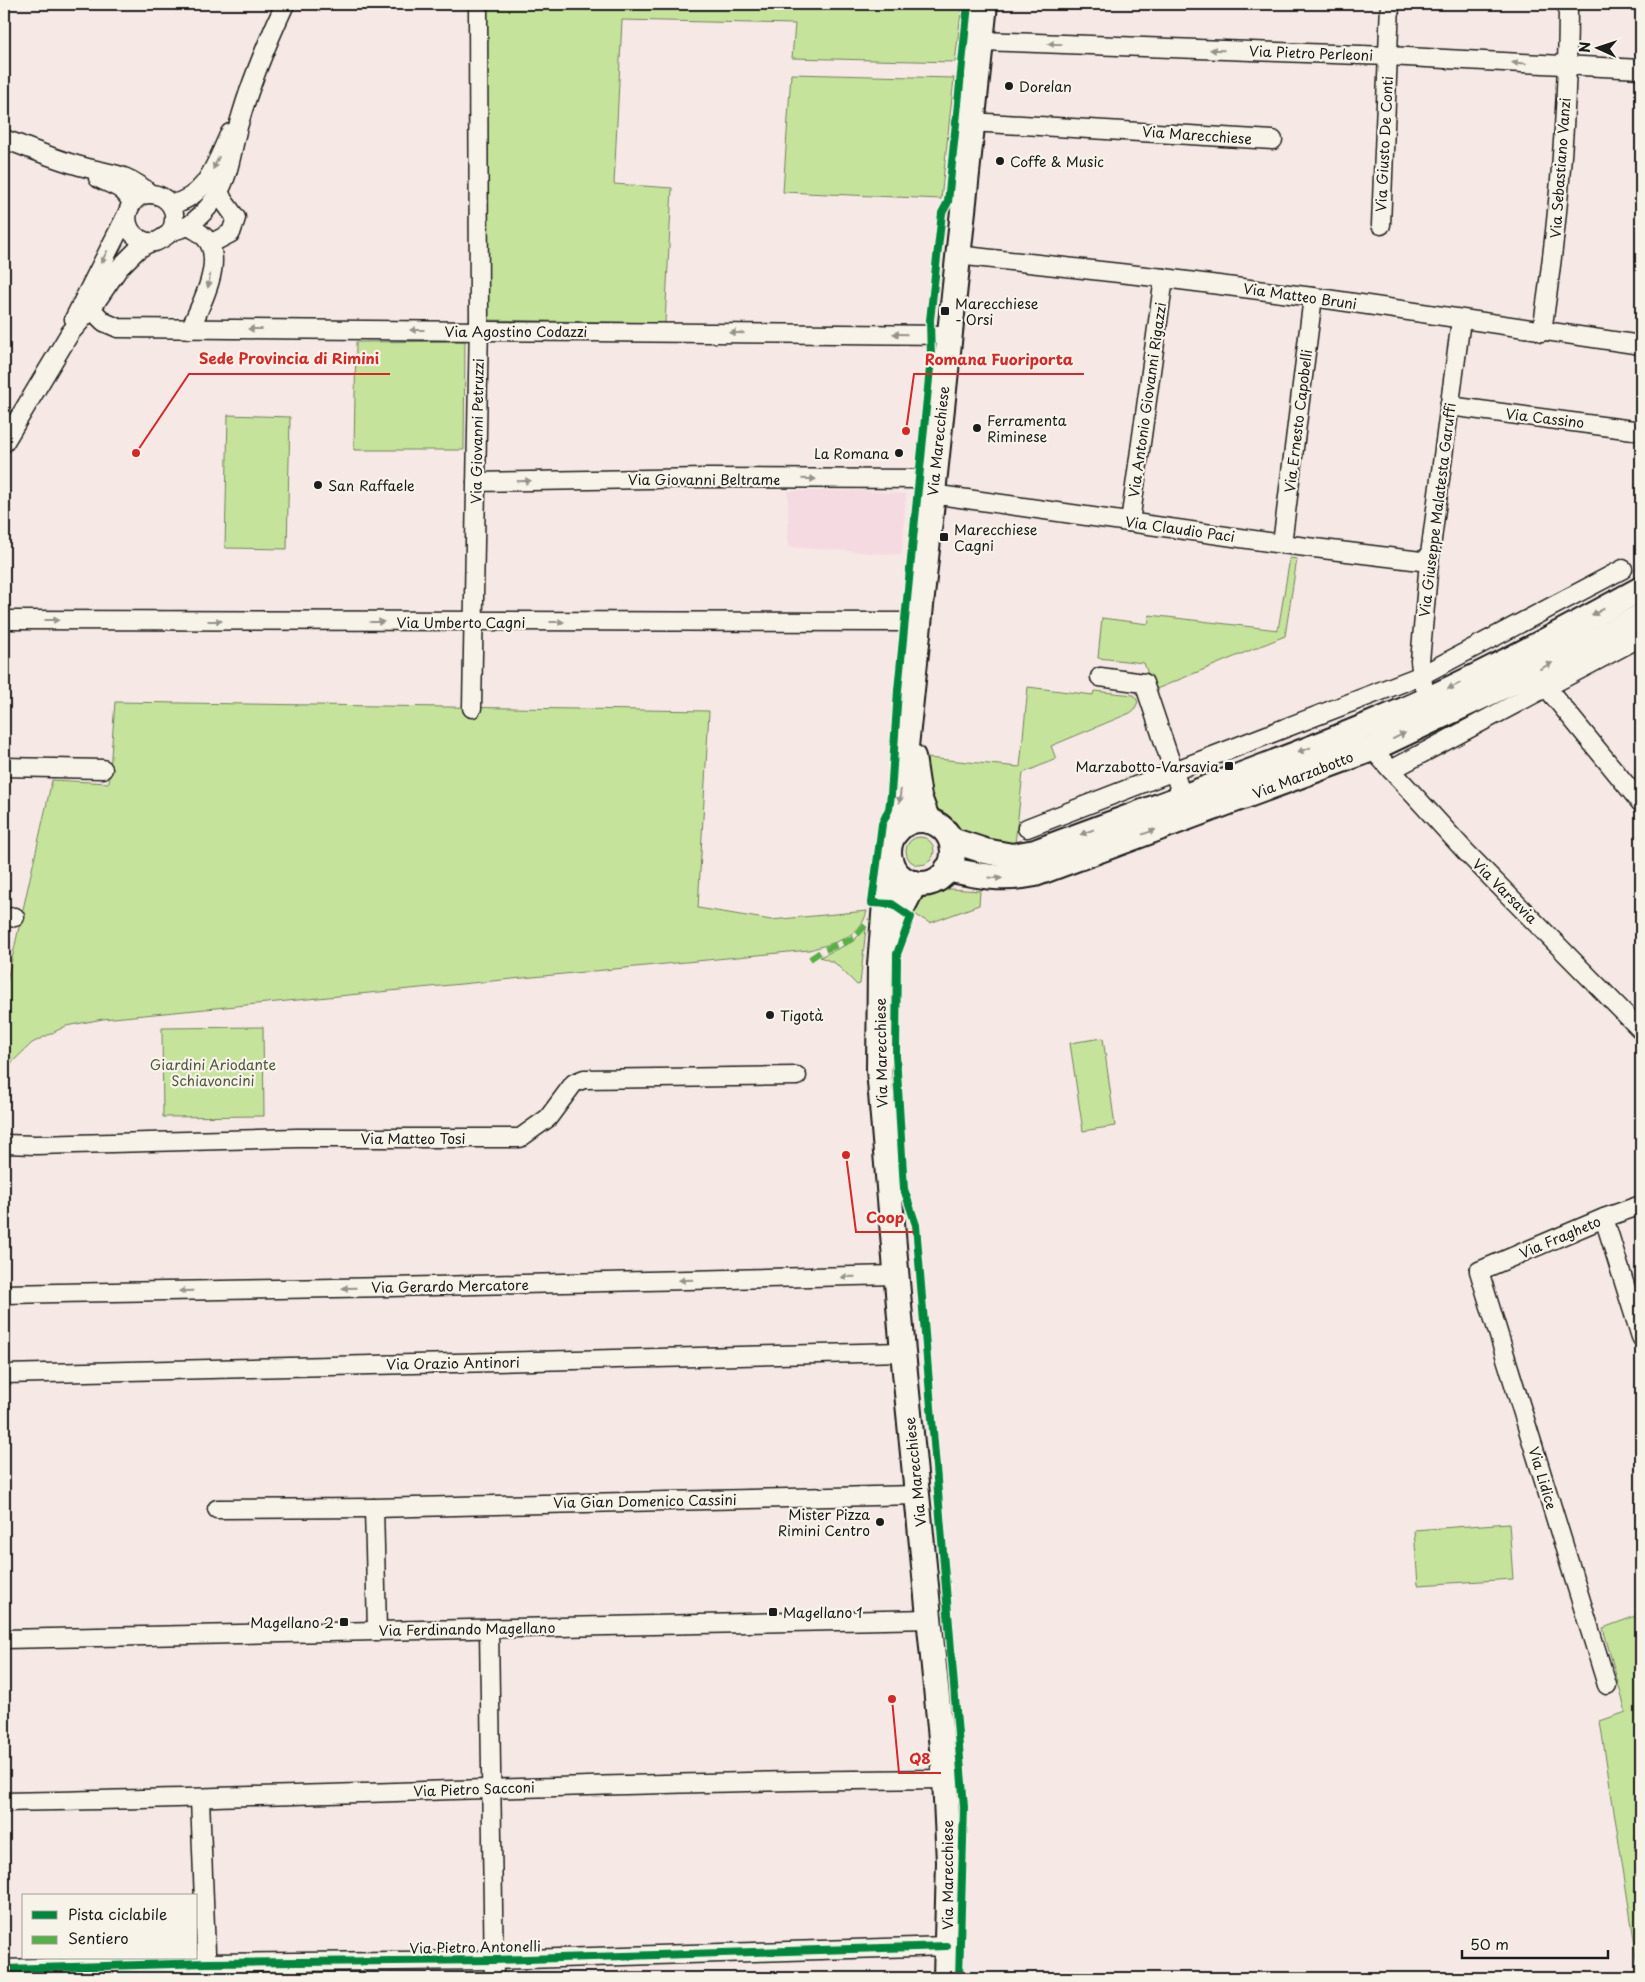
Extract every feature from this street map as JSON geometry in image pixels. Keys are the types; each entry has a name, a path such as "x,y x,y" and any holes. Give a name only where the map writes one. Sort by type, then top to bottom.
{"main road":[{"name":"Via Marecchiese","path":"897,831 985,4"},
{"name":"Via Marzabotto","path":"950,840 985,851 1012,856 1035,852 1371,724 1426,700 1554,636 1641,589"},
{"name":"Via Marzabotto","path":"947,869 983,877 1013,879 1035,874 1372,749 1542,668 1641,616"},
{"name":"Via Marecchiese","path":"908,730 919,797 928,820"},
{"path":"928,820 941,827 950,840 952,853 947,869 934,880 915,883 899,875 891,863 890,845 897,831 909,822 928,820"},
{"name":"Via Marecchiese","path":"891,863 885,903 880,965 879,1070 916,1495 945,1779 949,1862 946,1978"},
{"name":"Via Marecchiese","path":"880,965 901,910 915,883"}],"street":[{"path":"81,167 127,193 130,209 130,230 143,241 158,242 170,233 188,226 209,206 220,191 229,169 239,121 269,39 285,4"},
{"name":"Via Giovanni Petruzzi","path":"472,708 479,331 478,4"},
{"name":"Via Giusto De Conti","path":"1381,225 1390,4"},
{"name":"Via Sebastiano Vanzi","path":"1542,332 1554,257 1568,65 1568,4"},
{"name":"Via Pietro Perleoni","path":"981,41 1388,56 1641,69"},
{"path":"171,204 185,200 198,191 209,178 230,133 239,121"},
{"name":"Via Marecchiese","path":"971,122 1273,140"},
{"path":"4,139 81,167 127,177 140,184 150,194"},
{"path":"210,244 231,233 236,218 223,200 220,191"},
{"path":"70,333 77,311 130,209 142,196 158,195 171,204 176,218 170,233"},
{"path":"188,226 202,234 210,244 213,256 208,290 190,329"},
{"path":"4,443 70,333 91,309 119,268 137,250 150,242"},
{"name":"Via Matteo Bruni","path":"958,255 1313,297 1641,346"},
{"name":"Via Antonio Giovanni Rigazzi","path":"1130,522 1164,278"},
{"name":"Via Ernesto Capobelli","path":"1282,544 1313,297"},
{"name":"Via Agostino Codazzi","path":"91,309 104,322 118,328 949,335"},
{"name":"Via Giuseppe Malatesta Garuffi","path":"1426,700 1420,661 1429,562 1460,320"},
{"name":"Via Cassino","path":"1449,406 1641,430"},
{"name":"Via Giovanni Beltrame","path":"476,482 706,478 933,487"},
{"name":"Via Claudio Paci","path":"933,487 1130,522 1282,544 1429,562"},
{"path":"1027,828 1422,675 1623,569"},
{"name":"Via Umberto Cagni","path":"4,620 919,622"},
{"path":"1391,770 1641,637"},
{"path":"1100,677 1144,683 1182,796"},
{"path":"1547,688 1641,803"},
{"name":"Via Varsavia","path":"1372,749 1466,852 1641,1030"},
{"path":"4,767 103,769"},
{"name":"Via Matteo Tosi","path":"4,1144 36,1145 298,1138 520,1138 548,1118 574,1083 584,1079 797,1076"},
{"name":"Via Fragheto","path":"1479,1271 1604,1218 1641,1205"},
{"path":"1604,1218 1641,1337"},
{"name":"Via Lidice","path":"1479,1271 1607,1685"},
{"name":"Via Gerardo Mercatore","path":"4,1294 897,1275"},
{"name":"Via Orazio Antinori","path":"4,1374 903,1352"},
{"name":"Via Gian Domenico Cassini","path":"217,1510 916,1495"},
{"path":"374,1508 377,1630"},
{"name":"Via Ferdinando Magellano","path":"4,1639 930,1619"},
{"path":"489,1629 494,1978"},
{"name":"Via Pietro Sacconi","path":"4,1802 200,1799 490,1788 945,1779"},
{"path":"200,1799 207,1971"},
{"name":"Via Pietro Antonelli","path":"4,1969 207,1971 946,1946"}],"shaded area":[{"path":"788,491 867,491 906,494 902,555 788,547"}],"green space":[{"path":"484,4 962,4 955,62 792,58 795,24 622,20 614,184 672,188 665,323 485,320"},
{"path":"791,74 954,78 941,199 783,192"},
{"path":"465,341 464,450 354,450 356,342"},
{"path":"228,415 290,417 287,549 225,548"},
{"path":"1290,558 1297,559 1285,636 1154,690 1144,663 1098,658 1102,618 1148,624 1150,615 1278,630"},
{"path":"1028,687 1093,695 1094,691 1134,695 1138,702 1130,713 1051,746 1056,759 1023,773 1015,844 977,837 962,831 949,822 939,811 932,797 928,780 927,758 1020,767"},
{"path":"115,702 709,711 698,908 771,920 867,911 859,927 845,938 809,950 103,1019 66,1026 32,1043 4,1070 4,994 52,780 109,783"},
{"path":"920,837 930,841 934,851 930,861 920,865 910,861 906,851 910,841"},
{"path":"950,889 980,891 979,905 930,923 911,912 925,896"},
{"path":"866,928 860,984 857,985 835,963 820,957 852,942"},
{"name":"Giardini Ariodante Schiavoncini","path":"263,1027 264,1116 163,1117 162,1028"},
{"path":"1103,1038 1115,1126 1083,1131 1070,1043"},
{"path":"1509,1523 1513,1579 1418,1585 1414,1530"},
{"path":"1641,1614 1640,1978 1600,1721 1626,1712 1603,1628"}],"marked path":[{"path":"810,959 822,951 854,938 870,920"}],"cycle path":[{"path":"959,1978 964,1807 916,1225 904,1189 896,1055 897,954 911,917 892,904 872,903 882,824 889,809 891,795 898,690 931,358 930,320 942,213 948,202 968,4"},
{"path":"4,1969 207,1963 494,1960 947,1946"}],"place":[{"name":"Dorelan","path":"1009,86"},
{"name":"Coffe & Music","path":"1000,161"},
{"name":"Marecchiese - Orsi","path":"945,311"},
{"name":"Ferramenta Riminese","path":"977,428"},
{"name":"Romana Fuoriporta","path":"906,431"},
{"name":"Sede Provincia di Rimini","path":"136,453"},
{"name":"La Romana","path":"899,453"},
{"name":"San Raffaele","path":"318,485"},
{"name":"Marecchiese Cagni","path":"944,537"},
{"name":"Marzabotto-Varsavia","path":"1229,766"},
{"name":"Tigotà","path":"770,1015"},
{"name":"Coop","path":"846,1155"},
{"name":"Mister Pizza Rimini Centro","path":"880,1522"},
{"name":"Magellano 1","path":"773,1612"},
{"name":"Magellano 2","path":"344,1622"},
{"name":"Q8","path":"892,1699"}]}
